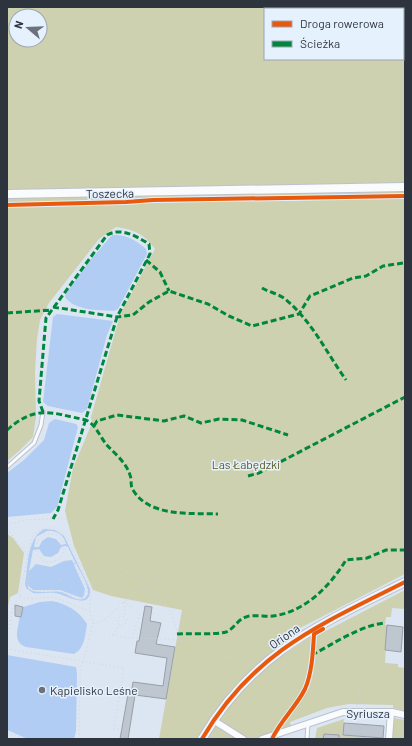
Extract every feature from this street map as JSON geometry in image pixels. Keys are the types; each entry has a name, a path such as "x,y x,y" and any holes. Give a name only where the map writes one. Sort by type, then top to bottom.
{"main road":[{"name":"Toszecka","path":"7,194 405,187"},
{"name":"Oriona","path":"202,739 213,720 243,684 281,649 314,628 405,582"}],"street":[{"path":"389,739 392,711"},
{"name":"Syriusza","path":"262,739 343,712 392,711 405,715"},
{"path":"213,720 243,739"}],"lane":[{"path":"7,466 34,443 41,425 43,412"},
{"path":"307,739 308,724"}],"path":[{"path":"93,623 101,622 124,602 186,554 218,514 225,498 325,398 405,329"},
{"path":"7,525 36,519 78,520 86,525 90,540 97,555 103,561 127,570 136,577 147,580 147,585 154,595 168,608 180,640"},
{"path":"7,632 9,630 13,606 20,597 28,555 34,535 40,530 50,528 60,530 66,536 87,589 85,596 82,599 54,590 32,591 28,585 28,571 25,571"},
{"path":"7,529 28,555"},
{"path":"50,534 57,536 63,546 60,558 49,562 39,557 36,549 40,538 50,534"},
{"path":"77,562 91,589 90,611 93,623 83,662 79,706 80,730 78,739"},
{"path":"60,576 60,583"},
{"path":"20,597 30,599 53,597 90,611"},
{"path":"112,635 120,625 126,624 127,620 124,617 124,602"},
{"path":"124,602 132,606 140,615 132,637"},
{"path":"7,613 12,613"},
{"path":"120,625 118,619 124,617"},
{"path":"109,634 153,640 180,640 209,654 240,659 249,668"},
{"path":"7,649 124,668 114,729 122,730"},
{"path":"357,704 359,688 386,663"},
{"path":"392,711 402,702 405,702"},
{"path":"339,719 342,725 343,739"},
{"path":"7,734 16,735 25,739"}],"green space":[{"name":"Las Łabędzki","path":"7,7 405,7 405,574 300,628 273,662 310,637 316,636 405,590 405,609 392,608 391,617 386,617 385,663 398,664 398,667 405,668 405,711 393,708 393,705 349,704 327,708 290,722 291,726 273,732 274,739 159,739 182,610 111,596 93,590 74,546 65,511 73,468 92,423 91,417 120,315 155,249 143,236 134,231 116,227 99,239 49,303 40,320 35,372 36,417 33,437 7,461"},
{"path":"7,534 13,538 24,553 18,593 10,597 7,611"},
{"path":"394,718 405,720 405,739 392,739"},
{"path":"344,719 343,735 386,739 336,739 336,735 324,734 323,739 315,739 317,728"}],"water":[{"path":"112,235 135,240 146,249 147,254 118,309 114,311 88,309 69,302 65,297 66,293 88,263"},
{"path":"57,314 113,321 107,335 87,409 82,413 48,406 43,402 53,317"},
{"path":"55,419 76,424 78,427 57,507 51,513 7,517 7,473 24,460 44,440 49,423"},
{"path":"45,529 55,530 64,536 90,589 89,596 86,599 82,601 55,593 33,593 26,588 25,584 29,553 35,538 39,533","holes":["47,531 53,531 59,534 66,544 61,545 56,539 48,537 42,541 39,547 34,547 36,537","61,547 68,547 75,562 74,564 72,560 64,561 51,567 36,564 29,571 33,550 39,549 44,556 51,557 58,553","76,563 85,580 88,590 88,594 83,599 77,599 61,592 39,592 31,590 28,588 28,585 33,590 60,590 82,598 84,595 85,589 74,565"]},
{"path":"52,601 63,604 72,609 84,619 87,624 82,645 74,654 26,647 19,642 17,638 17,630 23,607 40,602"},
{"name":"Kąpielisko Leśne","path":"7,655 76,667 76,731 74,739 28,739 7,730"}],"building":[{"path":"15,605 23,607 21,617 15,616"},
{"path":"145,606 152,607 150,621 161,623 156,644 175,647 166,699 135,695 128,739 120,739 128,694 131,694 133,682 163,686 167,658 135,653 137,641 139,641"},
{"path":"387,625 403,627 401,652 385,650"},
{"path":"344,723 384,726 383,738 343,735"},
{"path":"324,734 339,735 339,739 323,739"}],"marked path":[{"path":"43,412 39,401 46,318 107,235 123,232 149,244 150,254 117,317 58,510 53,519"},
{"path":"146,260 160,272 169,291"},
{"path":"53,307 117,317 133,315 149,302 169,291 208,304 229,316 252,326 299,314 310,296 353,278 366,276 383,266 405,264"},
{"path":"262,288 283,297 295,308 311,327 346,380"},
{"path":"7,313 51,310"},
{"path":"248,476 259,473 405,397"},
{"path":"7,430 27,416 36,414 54,413 86,420 95,427 106,444 126,466 131,477 132,488 140,499 149,505 171,512 218,514"},
{"path":"94,426 97,421 117,415 164,421 184,416 201,423 219,419 242,420 288,435"},
{"path":"177,634 222,633 229,631 246,617 285,614 316,596 340,570 346,560 367,558 386,550 405,550"},
{"path":"312,655 366,627 385,623"}],"cycle path":[{"path":"7,205 153,200 405,196"},
{"path":"202,739 222,709 243,684 266,662 290,644 316,628 344,612 405,582"},
{"path":"272,739 305,689 311,669 314,634 323,629"}],"place":[{"name":"Kąpielisko Leśne","path":"42,690"}]}
